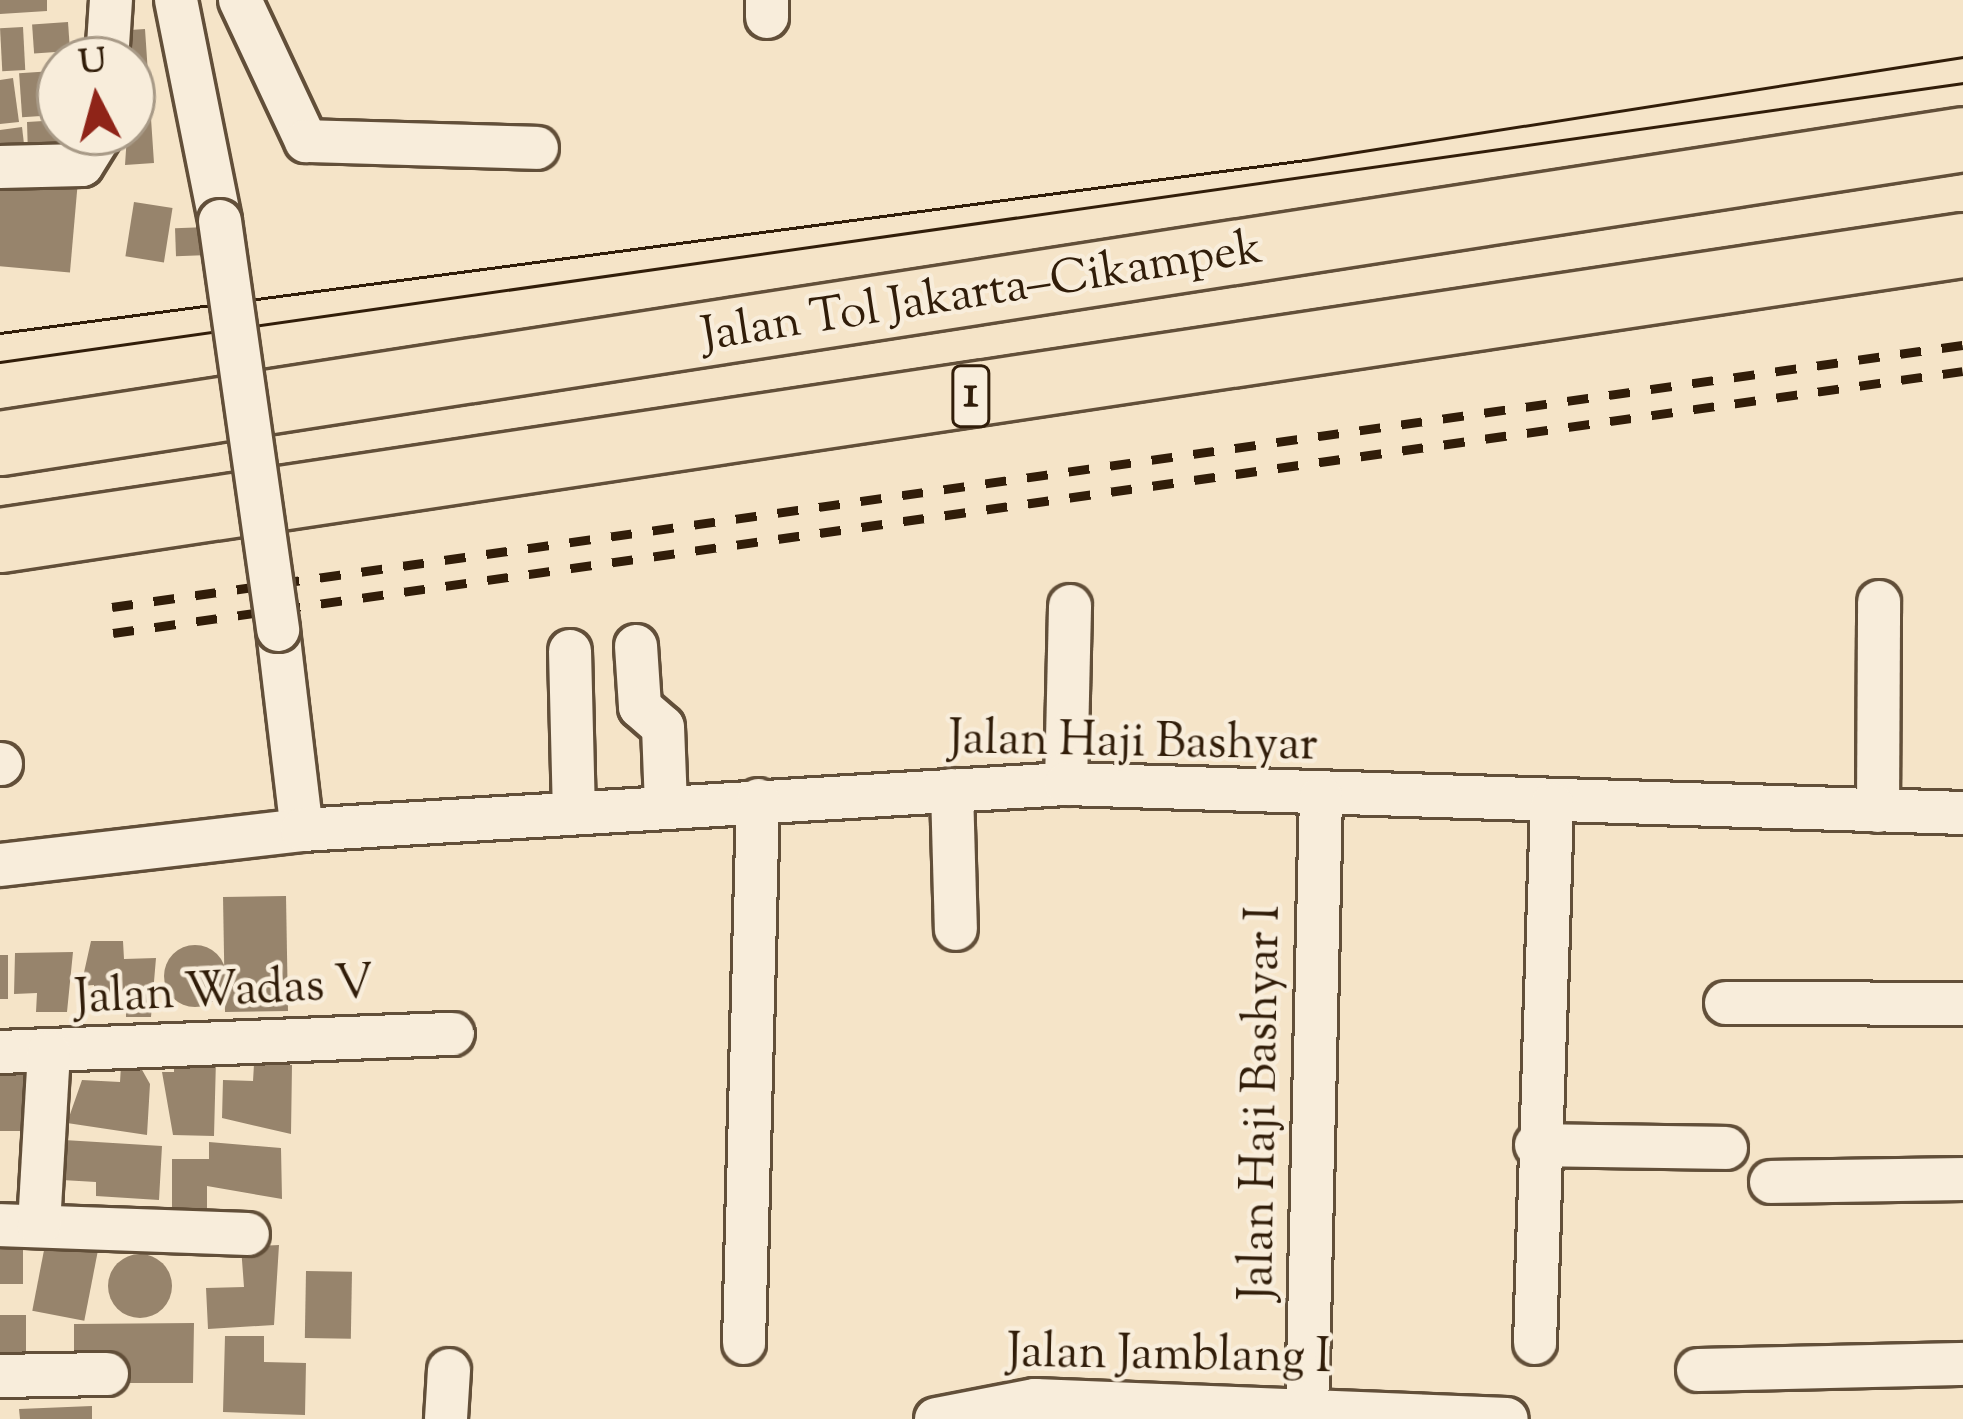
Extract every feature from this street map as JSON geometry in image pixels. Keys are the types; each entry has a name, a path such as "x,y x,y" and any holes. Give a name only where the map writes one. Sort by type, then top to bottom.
{"highway":[{"name":"Jalan Tol Jakarta–Cikampek","path":"0,443 1939,143"},
{"name":"Jalan Tol Jakarta–Cikampek","path":"0,540 1952,247"}],"street":[{"path":"109,36 111,0"},
{"path":"176,0 220,221 302,830"},
{"path":"240,0 306,141 537,148"},
{"path":"0,167 82,165 88,156"},
{"path":"1878,811 1879,602"},
{"path":"1066,784 1070,606"},
{"path":"636,646 640,706 662,721 666,806"},
{"path":"570,651 574,812"},
{"name":"Jalan Haji Bashyar","path":"0,865 302,830 1066,784 1321,797 1963,813"},
{"path":"952,790 956,929"},
{"name":"Jalan Haji Bashyar I","path":"1307,1412 1321,797"},
{"path":"744,1343 758,800"},
{"path":"1535,1343 1536,1145 1552,804"},
{"path":"1726,1004 1963,1004"},
{"name":"Jalan Wadas V","path":"0,1052 453,1034"},
{"path":"49,1052 20,1225 248,1234"},
{"path":"1536,1145 1726,1148"},
{"path":"1772,1182 1963,1179"},
{"path":"1698,1370 1963,1364"},
{"path":"446,1419 449,1370"},
{"path":"0,1376 107,1374"},
{"name":"Jalan Jamblang I","path":"936,1419 1035,1400 1152,1413 1403,1409 1507,1419"}],"building":[{"path":"0,0 47,0 47,11 0,14"},
{"path":"68,22 69,36 36,36 34,53 32,25"},
{"path":"23,27 25,70 2,71 0,28"},
{"path":"145,29 145,36 115,36 115,31"},
{"path":"36,72 36,116 22,117 19,73"},
{"path":"13,78 19,122 0,124 0,80"},
{"path":"36,121 36,155 28,155 27,122"},
{"path":"22,127 24,144 0,146 0,130"},
{"path":"126,156 154,156 154,163 125,165"},
{"path":"0,177 78,184 70,272 0,266"},
{"path":"134,202 173,208 164,262 125,256"},
{"path":"208,227 209,255 176,256 175,228"},
{"path":"286,896 288,1011 225,1012 223,897"},
{"path":"91,941 123,941 124,959 156,958 151,1017 126,1017 126,985 118,1011 94,1012 94,985 81,986"},
{"path":"195,945 217,954 226,976 217,998 195,1007 173,998 164,976 173,954"},
{"path":"73,952 67,1012 36,1012 37,993 14,994 15,953"},
{"path":"0,955 8,955 8,999 0,999"},
{"path":"174,1058 216,1059 214,1136 173,1135 162,1072 174,1072"},
{"path":"0,1061 40,1061 40,1131 0,1131"},
{"path":"254,1064 292,1065 291,1134 222,1118 223,1080 253,1081"},
{"path":"121,1066 141,1068 150,1084 147,1135 67,1123 82,1080 120,1082"},
{"path":"64,1140 162,1146 159,1200 96,1196 96,1182 62,1180"},
{"path":"209,1142 281,1148 282,1199 207,1186 207,1209 172,1209 172,1159 209,1159"},
{"path":"0,1239 23,1239 23,1284 0,1284"},
{"path":"46,1240 98,1250 84,1321 32,1311"},
{"path":"279,1245 274,1325 208,1329 206,1288 244,1287 241,1247"},
{"path":"140,1254 162,1264 172,1286 162,1308 140,1318 118,1308 108,1286 118,1264"},
{"path":"306,1271 352,1272 351,1339 305,1338"},
{"path":"0,1315 26,1315 26,1361 0,1361"},
{"path":"194,1323 193,1383 122,1383 122,1358 74,1358 74,1324"},
{"path":"225,1336 264,1336 264,1362 306,1363 305,1415 223,1412"},
{"path":"92,1406 92,1419 20,1419 19,1409"}],"tram line":[{"path":"0,333 1306,160 1963,57"},
{"path":"0,362 1963,83"}],"railway":[{"path":"112,607 1963,345"},
{"path":"113,633 1963,371"}]}
